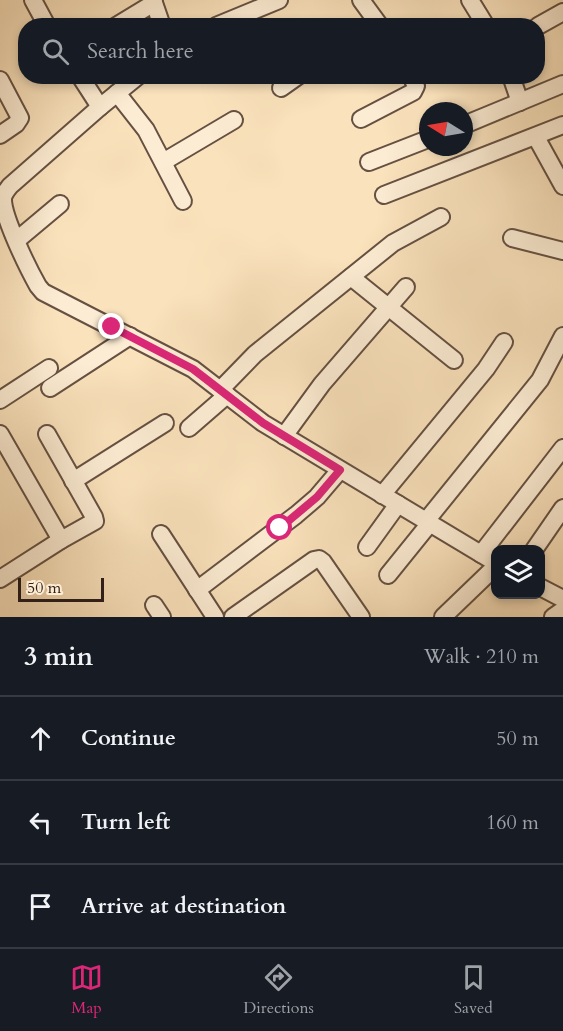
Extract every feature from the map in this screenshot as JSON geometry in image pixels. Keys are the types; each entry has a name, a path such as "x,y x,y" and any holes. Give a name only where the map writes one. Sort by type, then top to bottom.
{"street":[{"path":"33,0 43,18"},
{"path":"235,18 279,0"},
{"path":"361,0 373,18"},
{"path":"470,0 481,18"},
{"path":"129,18 154,2 159,18"},
{"path":"545,22 563,12"},
{"path":"0,80 20,118 16,124 0,135"},
{"path":"85,84 100,106"},
{"path":"128,84 10,186 1,198 11,228 32,275 44,292 193,369 263,423 491,561 443,617"},
{"path":"281,88 287,84"},
{"path":"361,119 413,92 415,84"},
{"path":"514,84 520,102"},
{"path":"473,120 563,84"},
{"path":"117,93 146,130 183,201"},
{"path":"163,162 234,120"},
{"path":"384,195 563,125"},
{"path":"536,137 563,186"},
{"path":"369,162 419,143"},
{"path":"17,240 60,204"},
{"path":"189,428 224,393 255,354 404,236 441,217"},
{"path":"512,238 563,251"},
{"path":"351,277 454,360"},
{"path":"284,436 322,384 406,286"},
{"path":"50,388 130,336"},
{"path":"388,575 540,380 563,336"},
{"path":"382,495 486,369 504,342"},
{"path":"0,399 49,368"},
{"path":"73,481 165,423"},
{"path":"0,434 61,540"},
{"path":"0,579 95,519 47,434"},
{"path":"501,545 563,448"},
{"path":"197,590 296,515 317,497 340,470"},
{"path":"367,547 398,504"},
{"path":"537,545 563,508"},
{"path":"161,534 215,617"},
{"path":"234,617 314,560 319,559 361,617"},
{"path":"545,590 563,599"},
{"path":"553,617 563,610"}],"route":[{"path":"112,327 193,369 263,423 340,470 317,497 280,528"}]}
